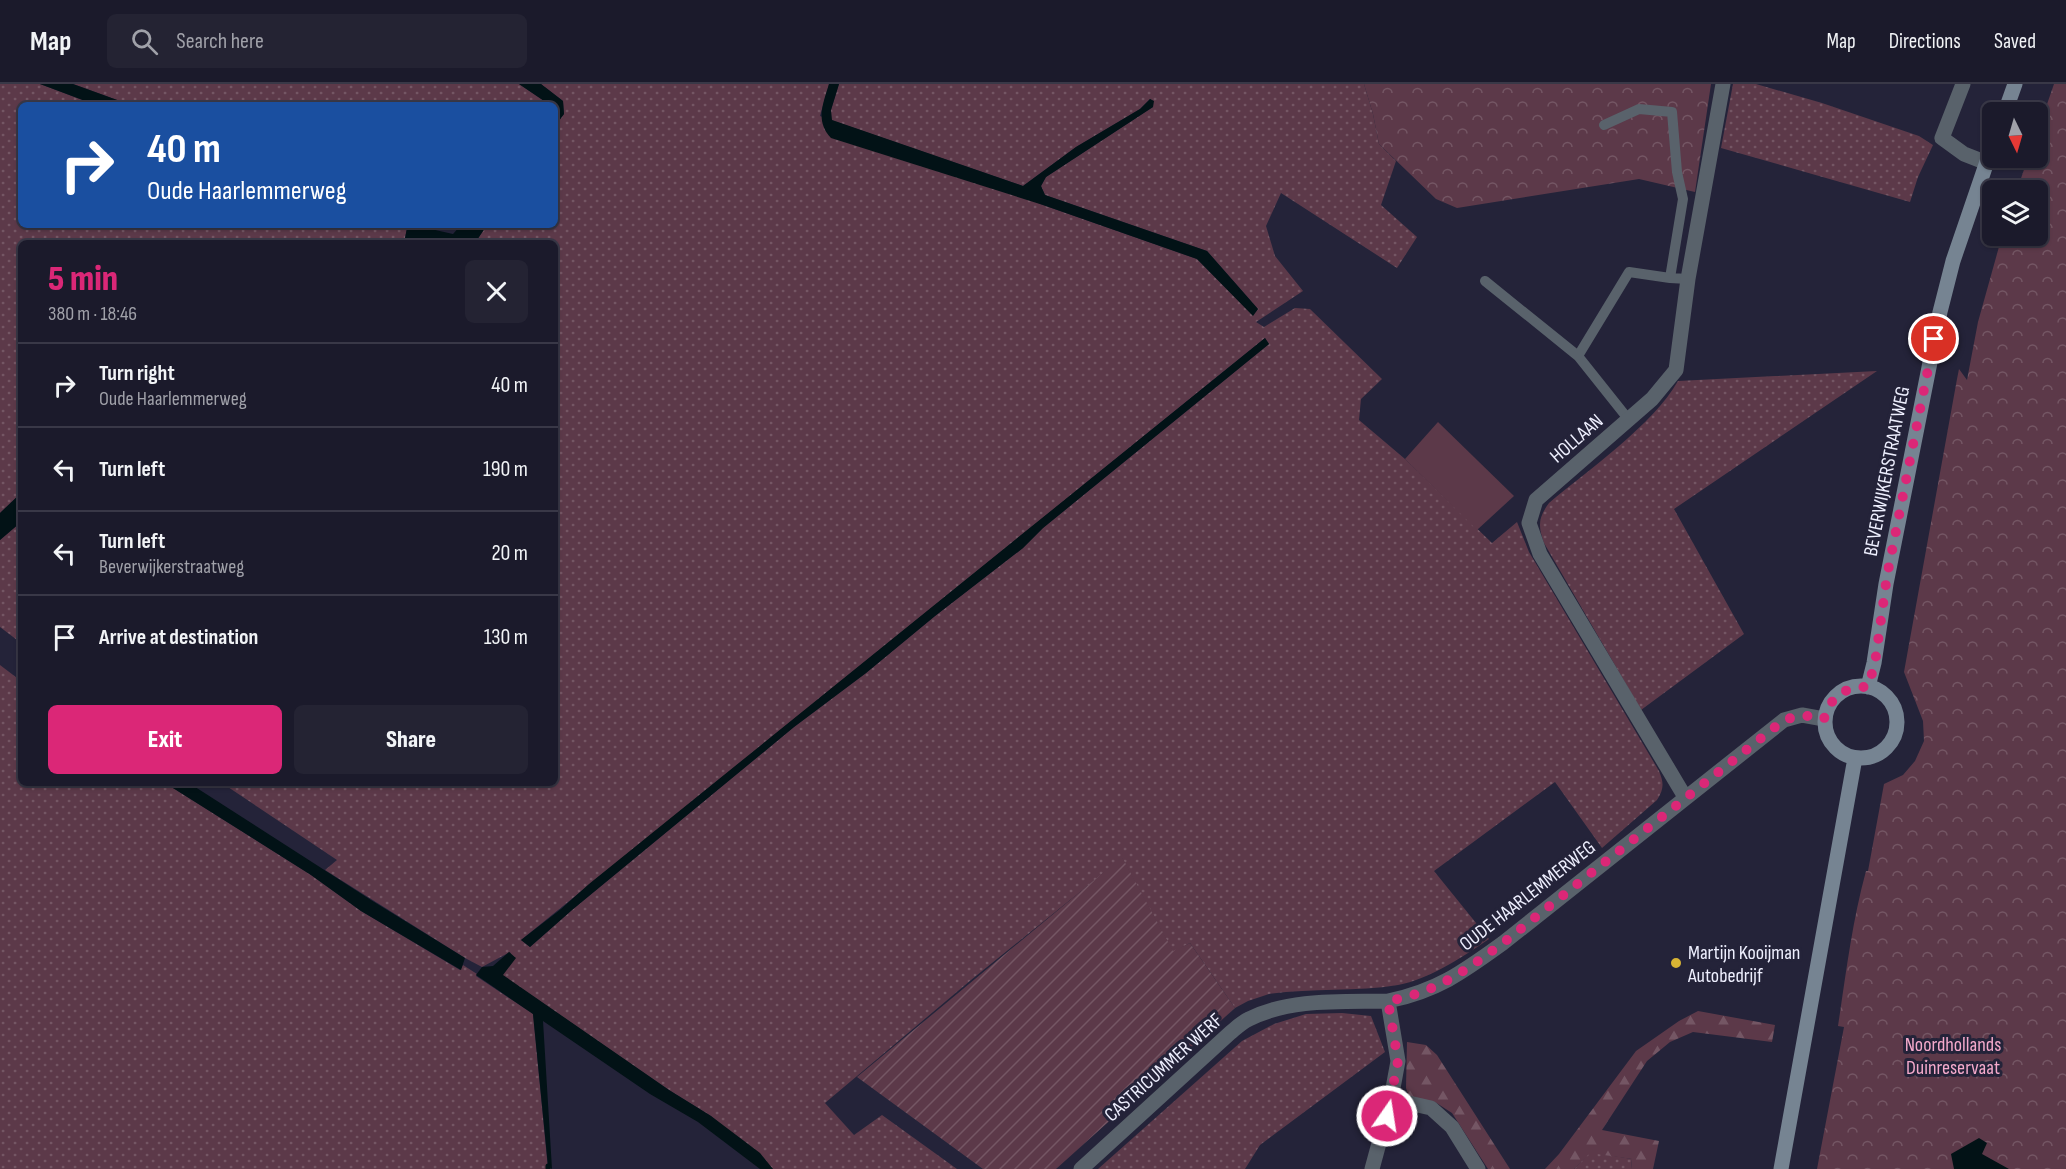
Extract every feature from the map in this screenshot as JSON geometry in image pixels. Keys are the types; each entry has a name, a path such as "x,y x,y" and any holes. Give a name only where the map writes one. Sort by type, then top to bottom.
{"main road":[{"path":"2008,102 2015,84"},
{"name":"BEVERWIJKERSTRAATWEG","path":"1868,687 1875,663 1887,576 1934,339 1953,261 1984,168"},
{"path":"1868,687 1878,691 1894,707 1897,729 1893,739 1877,755 1855,758 1837,750 1831,743 1824,719 1830,704 1837,695 1846,689 1868,687"},
{"path":"1781,1169 1855,758"}],"street":[{"name":"HOLLAAN","path":"1685,797 1540,554 1530,523 1536,500 1652,399 1676,370 1688,279 1723,84"},
{"path":"1963,84 1942,138 1964,154 1982,161"},
{"name":"OUDE HAARLEMMERWEG","path":"1388,1001 1427,991 1463,972 1503,943 1784,720 1802,715 1824,719"},
{"path":"1372,1169 1391,1099 1398,1061 1388,1001"},
{"name":"CASTRICUMMER WERF","path":"1081,1169 1248,1019 1282,1007 1322,1002 1388,1001"},
{"path":"1391,1099 1431,1108 1452,1127 1478,1169"}],"lane":[{"path":"1604,125 1639,109 1672,112 1677,172 1683,200 1670,278"},
{"path":"1578,356 1629,272 1688,279"},
{"path":"1485,281 1578,356 1629,420"}],"green space":[{"path":"0,84 40,84 88,102 18,102 18,228 407,228 405,240 18,240 18,496 0,513"},
{"path":"73,84 519,84 546,102 123,102"},
{"path":"541,84 829,84 820,116 1043,205 1197,259 1253,315 1258,309 1207,251 1045,195 1041,186 1046,177 1153,107 1153,101 1150,99 1140,109 1076,147 1023,186 831,120 831,110 839,84 1364,84 1379,144 1396,161 1381,205 1417,237 1397,268 1281,193 1266,226 1275,256 1303,291 1256,322 1264,327 1295,308 1310,309 1382,379 1361,399 1359,420 1405,459 1492,543 1517,522 1529,552 1659,771 1662,786 1657,800 1602,848 1555,782 1434,871 1489,939 1445,966 1421,978 1398,985 1269,994 1235,1008 1190,943 1173,952 1122,858 971,980 825,1103 854,1135 882,1115 957,1169 773,1169 711,1116 669,1090 502,975 513,959 510,952 482,967 465,958 325,870 337,860 226,786 558,786 558,240 477,240 485,228 558,228 558,122 564,114 563,101","holes":["1265,338 1269,344 1043,528 1023,548 794,727 530,947 521,940"]},
{"path":"1364,84 1711,84 1695,192 1639,179 1457,208 1436,199 1379,144"},
{"path":"1733,84 1756,84 1822,103 1919,136 1933,145 1918,177 1910,202 1721,148"},
{"name":"Noordhollands Duinreservaat","path":"2054,84 2066,84 2066,1169 1817,1169 1844,1027 1838,1026 1853,929 1861,890 1866,871 1868,871 1884,784 1903,775 1915,761 1924,741 1923,721 1904,672 1959,369 1967,380 1978,322 1999,246 2048,246 2048,180 2020,180 2025,168 2048,168 2048,102"},
{"path":"1877,371 1674,509 1744,634 1641,710 1544,543 1540,522 1549,503 1637,430 1653,414 1678,381"},
{"path":"1438,422 1514,496 1477,530 1405,459"},
{"path":"18,525 18,641 0,627 0,540"},
{"path":"0,665 18,679 18,786 170,786 311,875 361,911 460,970 463,965 533,1014 548,1169 0,1169"},
{"path":"1122,857 1173,951 1190,943 1235,1008 1056,1169 983,1169 857,1077"},
{"path":"1698,1011 1775,1025 1772,1042 1693,1032 1670,1042 1647,1061 1602,1130 1659,1141 1653,1169 1631,1169 1632,1159 1590,1153 1574,1169 1545,1169 1559,1154 1636,1051 1679,1021"},
{"path":"1342,1013 1371,1016 1385,1052 1260,1145 1245,1169 1098,1169 1242,1041 1274,1024 1306,1014"},
{"path":"1407,1042 1426,1045 1437,1055 1510,1169 1488,1169 1452,1113 1435,1102 1409,1097 1406,1088"},
{"path":"1590,1152 1632,1159 1631,1169 1574,1169"}],"shaded area":[{"path":"40,84 73,84 123,102 88,102"},
{"path":"519,84 541,84 563,101 564,114 558,122 558,102 546,102"},
{"path":"829,84 839,84 831,110 832,120 1023,186 1076,147 1140,109 1150,99 1154,101 1153,107 1046,177 1041,186 1045,195 1207,251 1258,309 1253,316 1197,259 1043,205 831,138 826,132 822,119"},
{"path":"407,228 426,228 453,234 458,228 485,228 477,240 405,240"},
{"path":"1265,338 1269,344 1043,528 1023,548 794,727 530,947 521,940 561,909"},
{"path":"18,496 18,525 0,540 0,513"},
{"path":"170,786 194,786 465,958 461,970 361,911 311,875"},
{"path":"509,952 516,958 503,975 669,1090 711,1116 760,1153 773,1169 760,1169 698,1122 650,1094 543,1021 552,1169 548,1166 533,1014 476,975 482,967 493,966"},
{"path":"1979,1138 1987,1143 1982,1154 2009,1169 1954,1169 1951,1154"}],"place":[{"name":"Martijn Kooijman Autobedrijf","path":"1676,963"}],"route":[{"path":"1387,1116 1398,1061 1388,1001 1427,991 1463,972 1503,943 1784,720 1802,715 1824,719 1830,704 1837,695 1846,689 1868,687 1875,663 1887,576 1934,339"}]}
